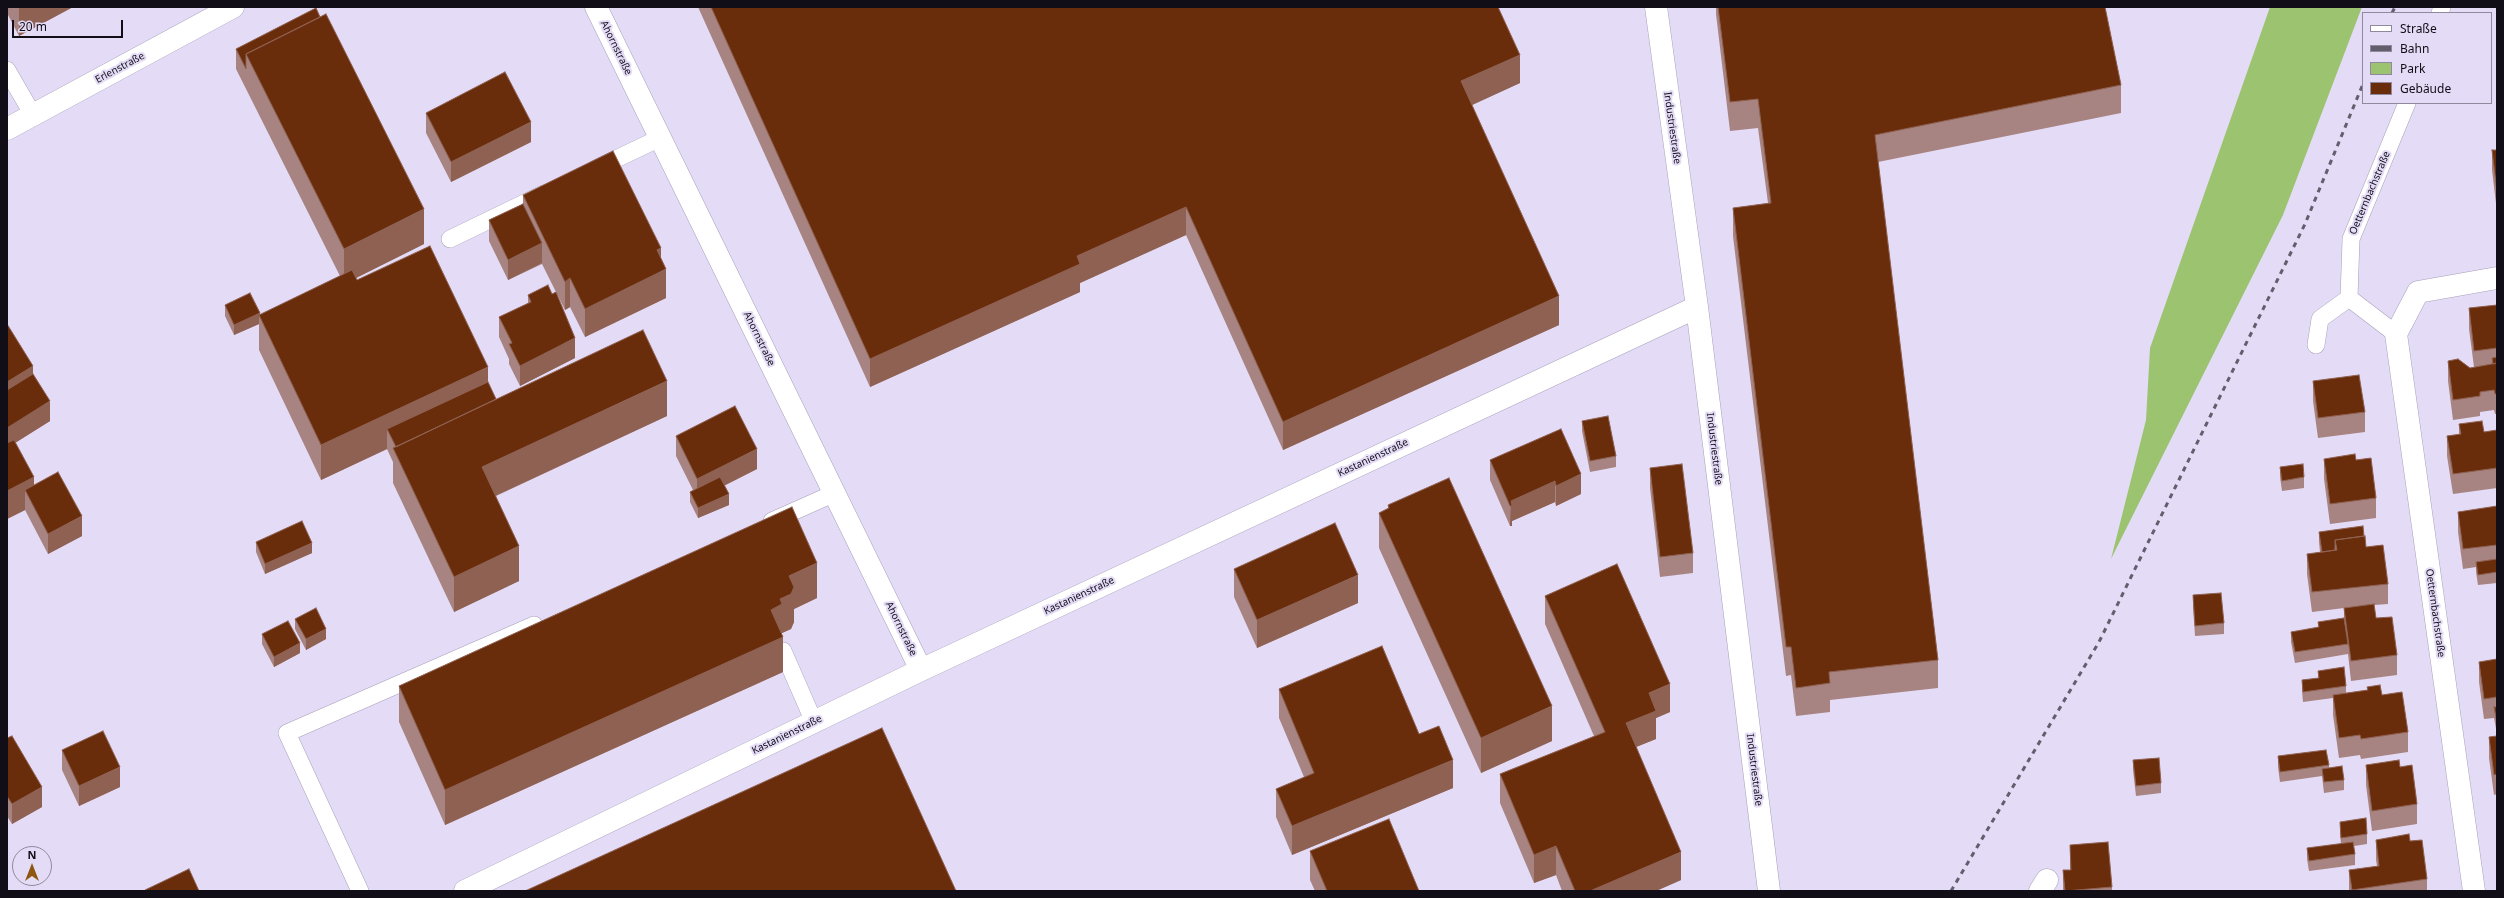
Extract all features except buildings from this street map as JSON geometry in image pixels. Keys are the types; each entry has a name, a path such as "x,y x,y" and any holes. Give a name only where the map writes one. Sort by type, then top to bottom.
{"street":[{"name":"Erlenstraße","path":"7,130 233,7"},
{"name":"Ahornstraße","path":"596,7 921,670"},
{"name":"Industriestraße","path":"1656,7 1697,307 1770,891"},
{"path":"2396,334 2418,292 2497,278"},
{"name":"Kastanienstraße","path":"465,891 921,670 1697,307"},
{"name":"Oetternbachstraße","path":"2396,334 2474,891"}],"lane":[{"path":"7,70 33,115"},
{"name":"Oetternbachstraße","path":"2349,298 2351,239 2407,104"},
{"path":"583,175 660,138"},
{"path":"450,239 555,188"},
{"path":"2316,345 2320,319 2349,298 2396,334"},
{"path":"754,529 834,493"},
{"path":"360,891 287,733 550,618"},
{"path":"783,651 814,722"}],"green space":[{"path":"2270,7 2362,7 2283,215 2111,559 2146,420 2150,348"}],"railway":[{"path":"2392,12 2395,7"},
{"path":"1951,891 2099,642 2305,224 2362,86"}]}
